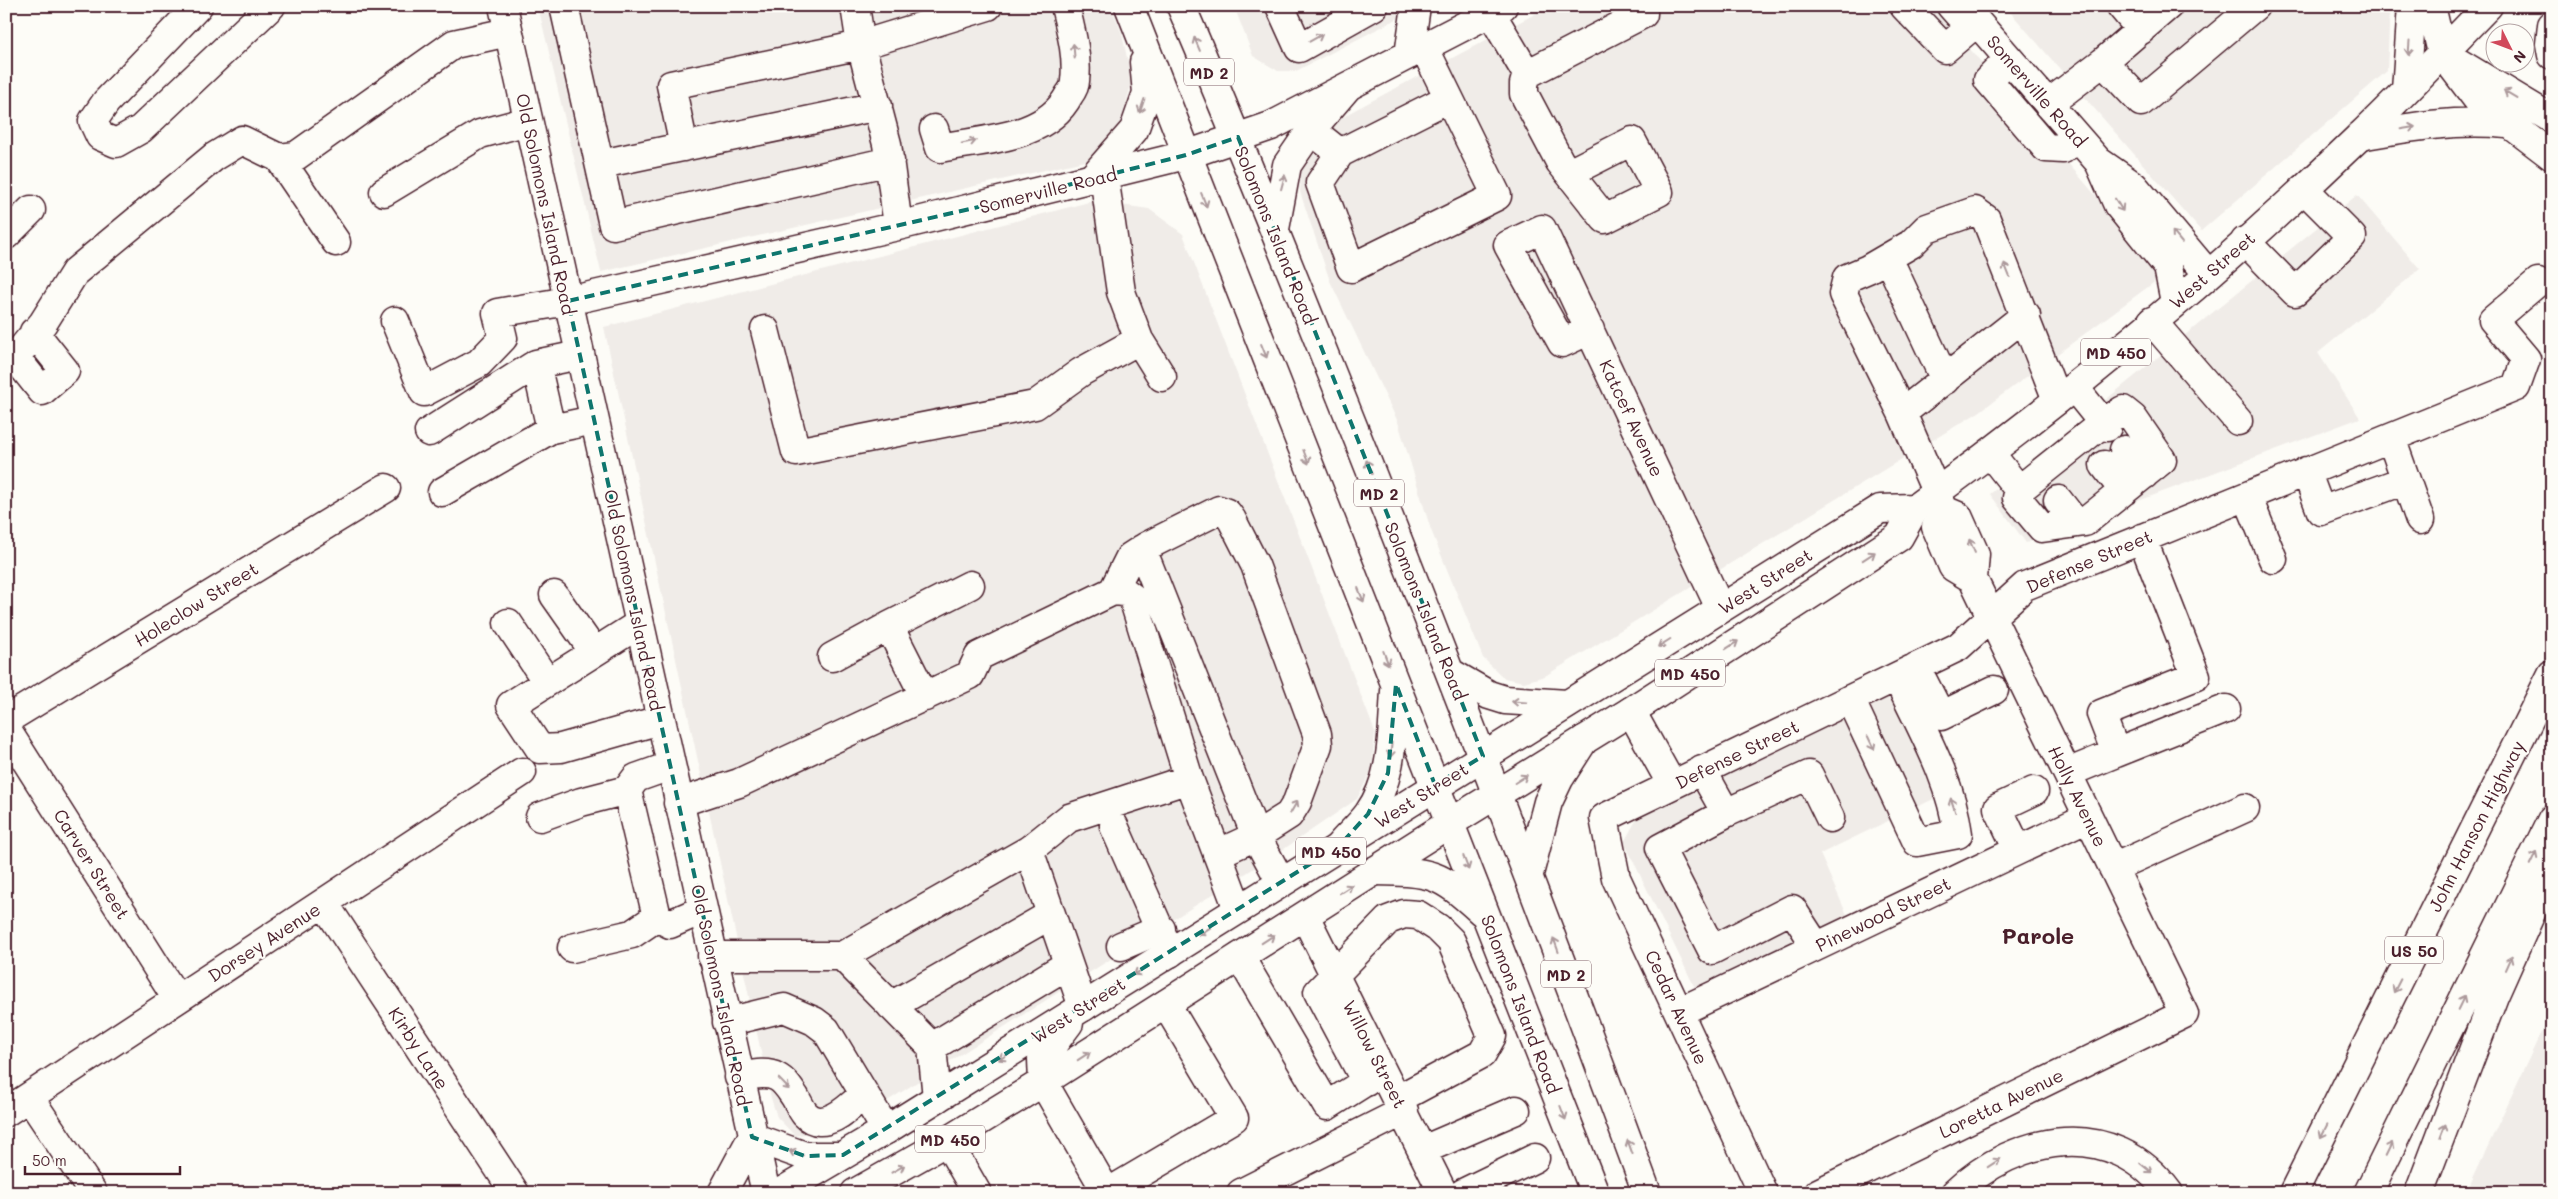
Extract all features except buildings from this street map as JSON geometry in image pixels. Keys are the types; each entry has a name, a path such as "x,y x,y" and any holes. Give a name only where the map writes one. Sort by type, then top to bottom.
{"main road":[{"path":"198,6 106,102 93,120 100,136 116,143 141,129 270,6"},
{"name":"Old Solomons Island Road","path":"502,6 752,1137 766,1193"},
{"path":"564,6 613,225 890,161"},
{"path":"856,6 862,45 890,161 898,226"},
{"path":"684,147 671,84 862,45 988,6"},
{"path":"934,129 940,148 1025,131 1053,118 1064,105 1075,84 1075,48 1065,6"},
{"name":"Solomons Island Road","path":"1129,6 1595,1193"},
{"name":"Solomons Island Road","path":"1181,6 1238,137 1451,673 1529,874 1647,1193"},
{"path":"1280,6 1298,48 1374,6"},
{"path":"1416,6 1417,52 1449,98 1497,196 1351,268 1320,184 1340,153 1449,98"},
{"path":"1527,74 1643,14 1643,6"},
{"path":"1904,6 1945,49 1975,14"},
{"name":"Somerville Road","path":"1952,6 1959,15 1975,14 2009,58 2098,161 2134,186 2208,274"},
{"path":"2121,6 2140,30"},
{"path":"2048,104 2103,62 2168,6"},
{"path":"2103,62 2141,102 2255,6"},
{"path":"2406,90 2412,6"},
{"path":"2431,6 2442,52 2477,99 2506,124 2552,156"},
{"name":"West Street","path":"856,1193 947,1141 1043,1082 1450,823 1631,711 1899,537 1931,504 1990,453 2066,394 2246,241 2360,136 2488,6"},
{"path":"1497,10 1527,74 1524,94 1560,162 1570,173"},
{"name":"Somerville Road","path":"395,321 424,392 479,363 503,338 497,313 568,301 898,226 1186,155 1271,126 1497,10"},
{"path":"2552,25 2550,44 2552,55"},
{"path":"279,158 296,156 454,44 508,32"},
{"path":"1142,41 1147,93 1134,130 1098,177 1121,292 1139,340 1162,377"},
{"path":"2442,52 2552,119"},
{"path":"2009,58 1988,80 2046,148 2063,149 2077,137"},
{"path":"1274,230 1287,165 1311,130 1346,89"},
{"path":"600,164 878,106"},
{"path":"384,192 480,134 528,121"},
{"path":"2360,136 2450,122 2475,121 2506,124"},
{"path":"1311,130 1340,153"},
{"path":"34,332 74,272 214,158 242,140 279,158 336,242"},
{"name":"Somerville Road","path":"2098,161 2118,205 2168,267 2175,302"},
{"path":"2246,241 2295,292 2352,237 2304,188"},
{"path":"6,235 31,210"},
{"path":"1931,504 1902,413 1843,294 1847,278 1888,258 1911,244 1927,228 1975,211 1986,219 2026,315 2066,394 2095,433"},
{"name":"Katcef Avenue","path":"1590,330 1562,342 1508,245 1542,228 1590,330 1720,608"},
{"path":"1888,258 1945,380"},
{"name":"Defense Street","path":"1604,818 1958,647 2026,586 2516,387 2526,359 2492,320 2538,282"},
{"path":"1902,413 2026,315"},
{"path":"2152,321 2238,421"},
{"path":"764,330 796,452 1035,405 1081,372 1139,340"},
{"path":"429,432 536,364 580,354"},
{"path":"536,364 551,429"},
{"path":"2123,410 2133,418 2162,460 2085,522 2042,528 2017,498 2033,481 2095,433 2123,410"},
{"path":"442,492 551,429 594,420"},
{"path":"2391,438 2420,520"},
{"path":"1990,453 2033,481"},
{"path":"2114,457 2134,483"},
{"path":"2306,472 2321,511 2406,480"},
{"name":"Holeclow Street","path":"6,720 386,488"},
{"path":"2247,496 2273,559"},
{"path":"2058,500 2076,523"},
{"name":"West Street","path":"779,1193 886,1130 1083,1007 1165,941 1238,909 1880,509 1931,504"},
{"name":"Holly Avenue","path":"1931,504 1936,527 1953,567 1973,579 2184,1014"},
{"path":"1113,591 1130,557 1219,510 1227,513 1255,565 1317,734 1318,744 1297,802 1289,815 1256,836 1217,854"},
{"path":"2116,753 2101,714 2196,676 2142,538"},
{"path":"1142,549 1256,836 1281,882"},
{"path":"832,657 970,585"},
{"path":"678,802 739,783 924,697 970,675 979,656 1113,591 1125,592 1133,598 1189,779 1238,909"},
{"path":"554,594 594,652"},
{"path":"508,623 547,682"},
{"path":"639,624 512,705 540,749 561,748 660,720"},
{"path":"889,626 924,697"},
{"path":"2536,707 2552,657"},
{"path":"1906,672 1941,716 1994,690"},
{"path":"1906,672 1955,812 1958,834 1978,869"},
{"path":"1451,673 1489,695 1505,700 1567,704"},
{"name":"John Hanson Highway","path":"2293,1193 2552,674"},
{"path":"1339,846 1368,814 1381,791 1388,773 1396,684"},
{"path":"1850,699 1917,842 1958,834"},
{"path":"2067,773 2226,709"},
{"path":"1631,711 1672,785"},
{"name":"Carver Street","path":"6,729 177,1000"},
{"path":"1529,874 1548,802 1559,779 1584,740"},
{"path":"540,817 581,802 627,790 636,778 670,766"},
{"path":"1702,770 1726,813"},
{"name":"Dorsey Avenue","path":"6,1112 522,772"},
{"path":"1816,946 1792,909 1712,950 1660,848 1726,813 1809,776 1830,818"},
{"path":"712,956 842,956 1029,850 1069,818 1189,779"},
{"path":"627,790 657,917 670,924 702,910"},
{"path":"2018,850 1998,808 2034,791"},
{"path":"2113,868 2245,808"},
{"name":"Pinewood Street","path":"1679,1012 2088,817"},
{"name":"Cedar Avenue","path":"1604,818 1616,878 1762,1193"},
{"path":"2368,1193 2552,819"},
{"path":"1114,826 1165,941 1121,946"},
{"path":"1029,850 1083,1007 1042,1059 1043,1082 1107,1193 1234,1118 1166,1004"},
{"path":"2420,1193 2494,996 2552,866"},
{"path":"1374,871 1419,872 1436,876 1453,885 1487,916"},
{"name":"Kirby Lane","path":"324,903 515,1193"},
{"path":"1241,1193 1401,1105 1482,1054 1492,1036 1451,940 1438,928 1418,915 1404,914 1388,920 1334,976"},
{"path":"891,1006 1050,915"},
{"name":"Willow Street","path":"1305,916 1334,976 1375,1076 1401,1105 1443,1193"},
{"path":"572,948 632,934 657,917"},
{"path":"842,956 932,1047 937,1098"},
{"path":"1240,957 1327,1106 1375,1076"},
{"path":"932,1047 1067,965"},
{"path":"727,1022 784,1008 799,1013 826,1030 886,1130"},
{"name":"Loretta Avenue","path":"1818,1193 2184,1014"},
{"path":"739,1076 762,1074 776,1076 786,1084 806,1115 822,1120 832,1119 844,1112 864,1094"},
{"path":"29,1097 92,1193"},
{"path":"1423,1150 1516,1110"},
{"path":"722,1193 752,1137 805,1156 843,1156"},
{"path":"947,1141 977,1193"},
{"path":"1955,1193 1968,1181 2001,1159 2034,1145 2061,1141 2083,1141 2116,1150 2146,1168 2159,1179 2169,1193"},
{"path":"1463,1193 1535,1158"}],"highlighted area":[{"path":"1238,137 1483,756 1435,785 1396,684 1388,773 1368,814 1339,846 843,1155 805,1156 752,1137 568,301 1009,200 1186,155"}],"shaded area":[{"path":"538,6 1111,6 1122,34 1132,82 1118,131 1093,159 601,272"},
{"path":"1234,6 1422,6 1296,71 1278,71 1253,56"},
{"path":"1550,6 1933,6 2164,275 1979,412 1545,676 1524,682 1504,678 1483,658 1431,530 1398,422 1330,281 1300,192 1301,172 1309,154 1332,125 1351,112"},
{"path":"2005,6 2390,6 2387,71 2201,231"},
{"path":"2357,195 2420,269 2318,353 2360,418 2026,543 1990,494"},
{"path":"1093,201 1149,209 1183,234 1375,732 1372,769 1357,799 1281,851 851,1124 795,1136 777,1117 771,1098 604,327"},
{"path":"1910,682 1952,790 1820,854 1851,924 1696,990 1624,842 1642,810"},
{"path":"2552,1009 2552,1193 2466,1193"}],"district":[{"name":"Parole","path":"2038,935"}]}
